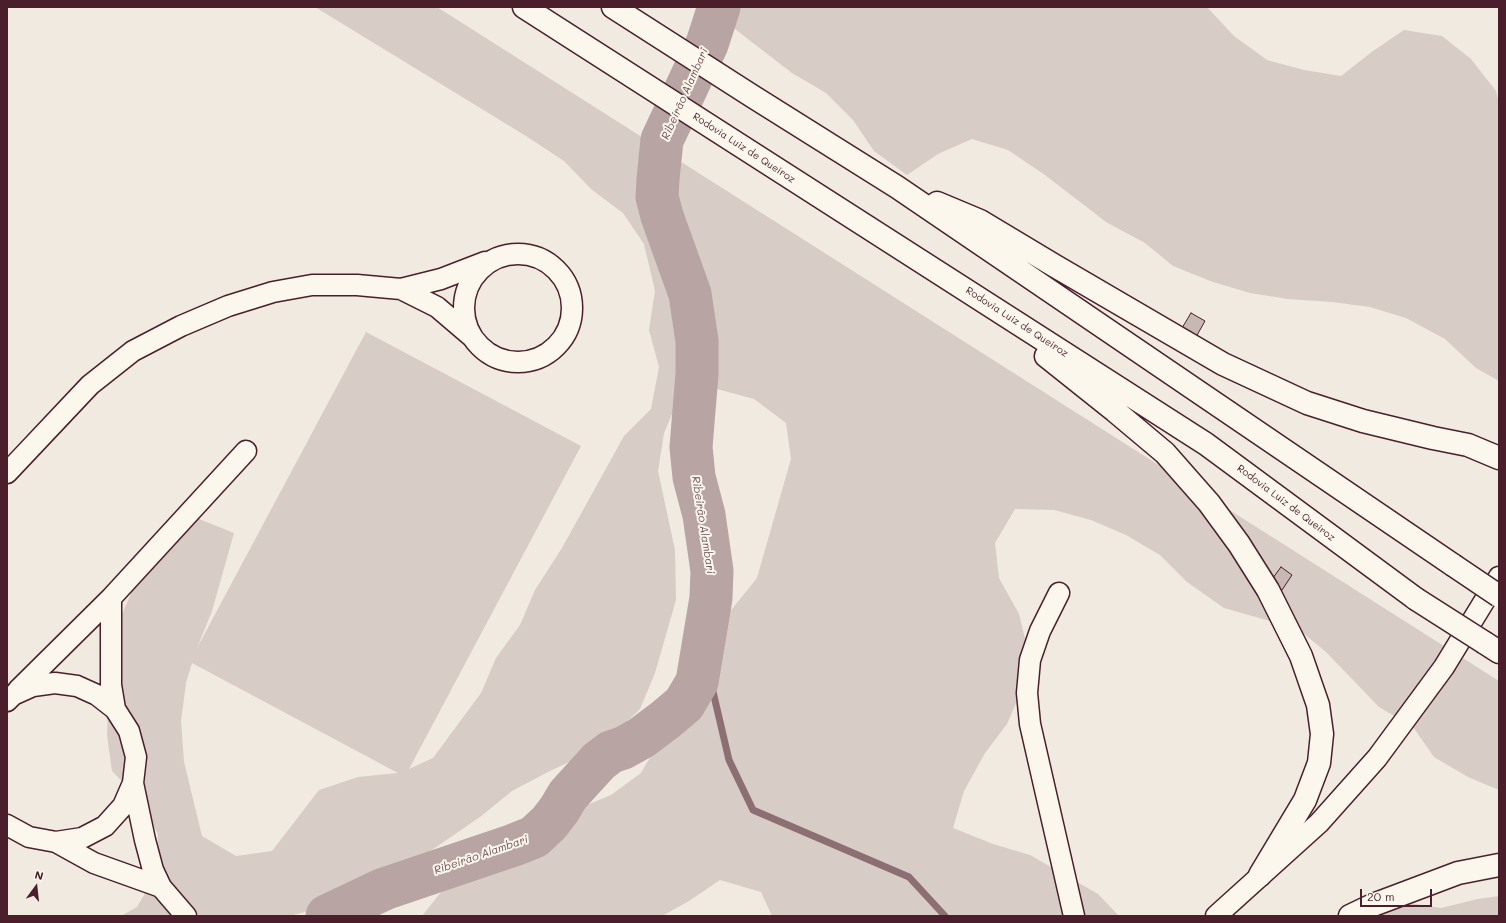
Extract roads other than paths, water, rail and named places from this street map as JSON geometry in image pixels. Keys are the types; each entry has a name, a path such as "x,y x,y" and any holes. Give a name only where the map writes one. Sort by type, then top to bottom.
{"highway":[{"name":"Rodovia Luiz de Queiroz","path":"524,7 1206,444 1416,599 1492,648"},
{"path":"613,7 897,187 1499,596"},
{"path":"897,187 980,221 1223,364 1307,403 1363,421 1468,445 1499,458"},
{"path":"942,275 1109,406 1165,453 1209,503 1239,544 1268,590 1301,656 1318,705 1322,734 1319,763 1305,800 1260,875"},
{"path":"1468,445 1499,444"},
{"path":"1350,916 1373,905 1458,873 1499,865"}],"street":[{"path":"7,473 90,385 133,351 181,326 228,306 273,292 312,285 357,285 401,289 441,279 507,254 524,253 541,258 557,269 567,284 573,302 572,320 564,337 552,351 535,360 517,362 498,359 482,349 471,336 437,307 401,289"},
{"path":"471,336 464,320 463,302 467,286 477,271 490,260"},
{"path":"10,698 111,598 246,451"},
{"path":"1216,916 1260,875 1319,824 1376,758 1444,667 1499,577"},
{"path":"1059,594 1040,631 1030,660 1027,693 1030,724 1074,916"},
{"path":"111,598 111,684 115,709"},
{"path":"7,840 29,838 56,842 82,838 105,826 123,806 133,783 136,757 129,731 115,709 98,695 77,686 55,683 33,686 10,698"},
{"path":"133,783 145,840 154,870 161,887 181,910"},
{"path":"7,825 29,838"},
{"path":"56,842 94,863 161,887"}],"waterway":[{"name":"Ribeirão Alambari","path":"327,916 384,889 534,837 549,823 568,795 599,761 611,752 623,748 641,738 665,720 684,704 697,682 711,598 712,571 704,515 694,477 691,447 697,374 697,341 690,294 662,216 657,197 662,140 707,44 719,7"},
{"path":"703,649 729,760 753,810 909,877 945,916"}]}
